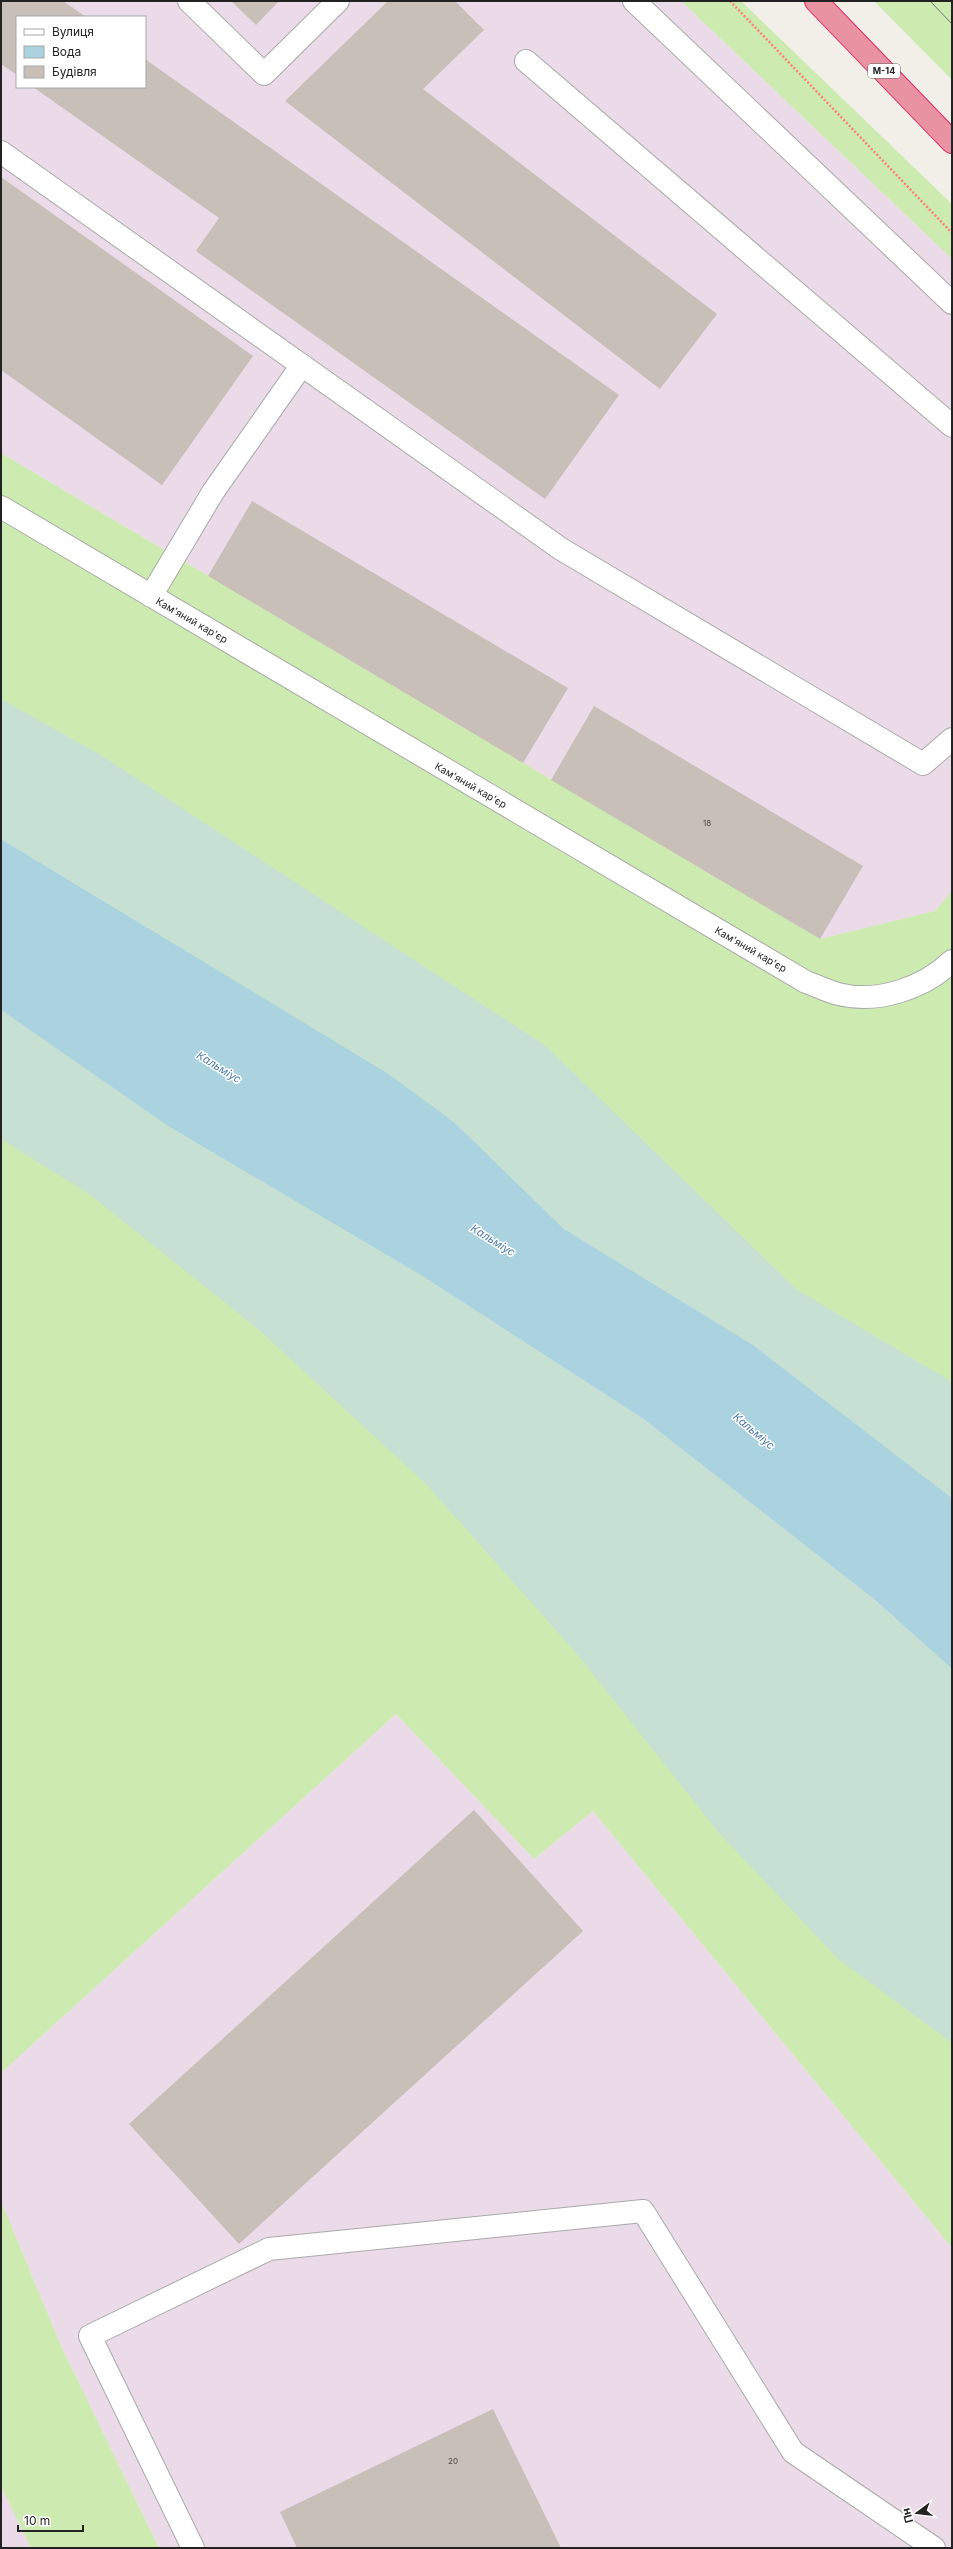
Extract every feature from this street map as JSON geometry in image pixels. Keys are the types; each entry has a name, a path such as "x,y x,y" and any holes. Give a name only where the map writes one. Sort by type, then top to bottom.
{"highway":[{"name":"М-14","path":"816,1 952,142"}],"street":[{"path":"189,1 264,74 338,1"},
{"path":"634,1 952,303"},
{"path":"526,61 952,426"},
{"path":"1,152 561,549 923,764 952,739"},
{"path":"151,596 213,492 302,365"},
{"name":"Кам'яний кар'єр","path":"1,507 806,982 839,994 874,996 909,989 939,973 952,961"},
{"path":"193,2548 90,2336 269,2249 643,2211 793,2452 934,2548"}],"path":[{"path":"730,1 952,232"}],"shaded area":[{"path":"1,1 681,1 952,259 952,891 935,911 820,939 1,453"},
{"path":"396,1714 534,1859 593,1811 952,2248 952,2548 159,2548 62,2348 1,2201 1,2073"},
{"path":"1,2486 31,2548 1,2548"}],"green space":[{"path":"681,1 741,1 952,204 952,259"},
{"path":"874,1 952,1 952,80"},
{"path":"1,453 820,939 935,911 952,891 952,1498 753,1345 564,1229 454,1122 98,897 1,839"},
{"path":"1,699 99,754 546,1046 796,1289 952,1382 952,1498 753,1345 564,1229 454,1122 387,1073 1,839"},
{"path":"1,1010 168,1126 419,1274 952,1669 952,2248 593,1811 534,1859 396,1714 1,2073"},
{"path":"1,1010 168,1126 419,1274 642,1418 875,1600 952,1669 952,2043 838,1959 719,1833 577,1654 427,1485 259,1330 89,1194 1,1139"},
{"path":"1,2201 62,2348 159,2548 31,2548 1,2486"}],"water":[{"name":"Кальміус","path":"1,839 387,1073 454,1122 564,1229 753,1345 952,1498 952,1669 875,1600 642,1418 419,1274 168,1126 1,1010"}],"building":[{"path":"1,1 63,1 85,16 16,16 16,74 1,64"},
{"path":"231,1 279,1 256,25"},
{"path":"388,1 455,1 484,30 423,89 717,314 660,389 285,101"},
{"path":"146,60 619,395 545,499 196,251 219,218 34,88 146,88"},
{"path":"1,177 253,356 162,485 1,370"},
{"path":"252,501 568,688 523,763 208,576"},
{"path":"594,706 863,866 820,939 551,780"},
{"path":"474,1810 583,1931 239,2244 129,2124"},
{"path":"493,2409 561,2548 297,2548 280,2512"}],"tram line":[{"path":"930,1 952,24"}]}
